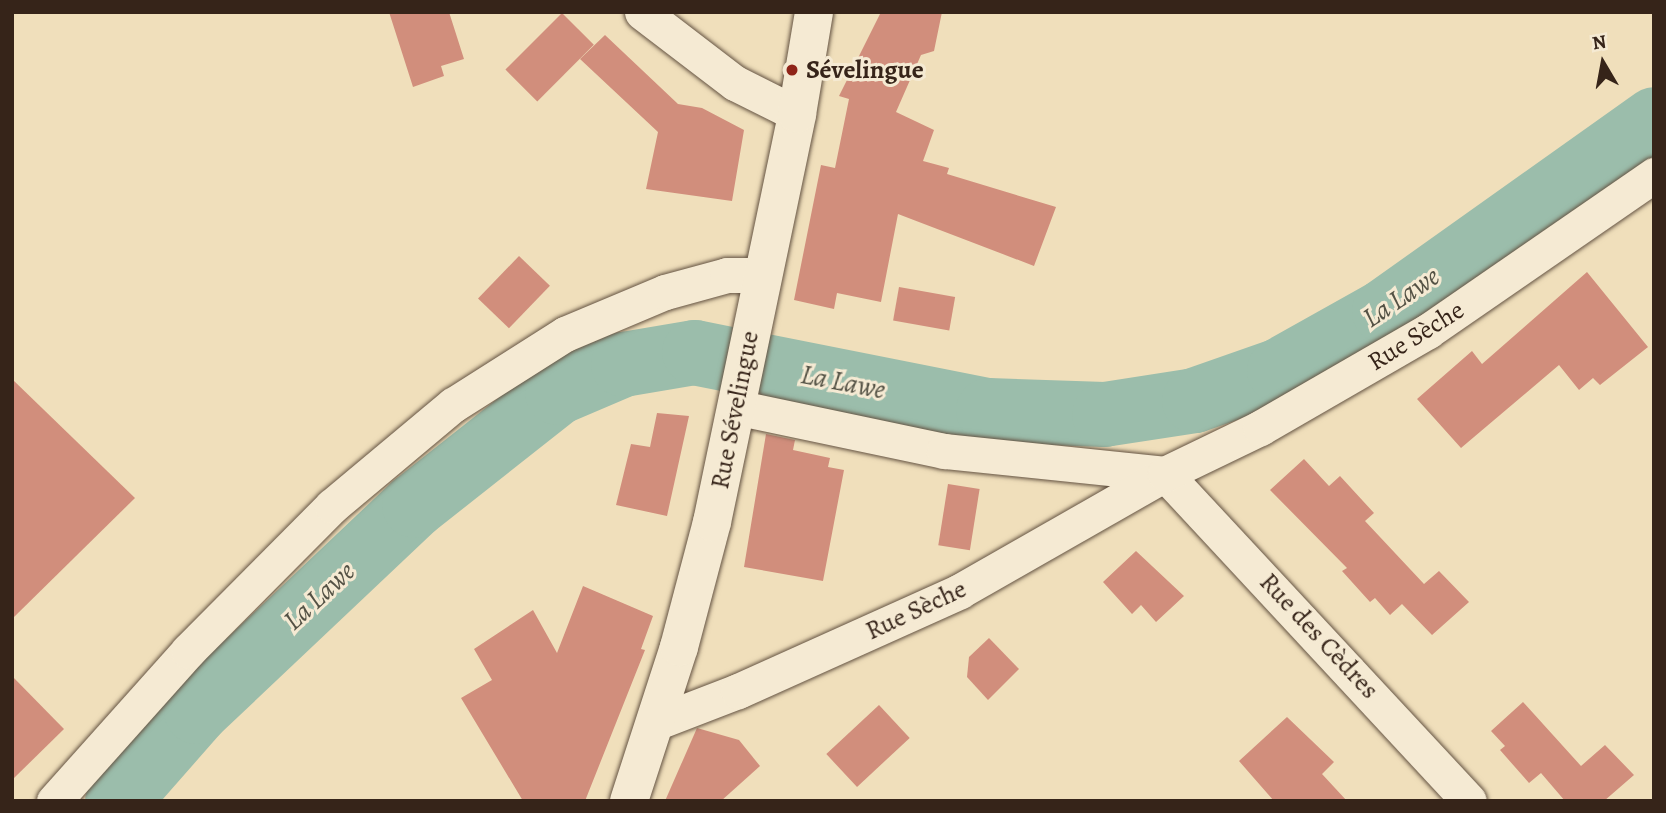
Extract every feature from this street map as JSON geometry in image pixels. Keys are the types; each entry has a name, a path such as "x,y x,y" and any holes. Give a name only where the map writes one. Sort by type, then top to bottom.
{"main road":[{"name":"Rue Sévelingue","path":"629,801 655,723 712,522 797,114 814,12"}],"street":[{"path":"642,12 734,83 797,114"},
{"name":"Rue Sèche","path":"655,723 738,691 960,591 1165,474 1260,428 1428,331 1654,175"},
{"path":"54,801 188,651 332,506 453,405 565,334 665,292 727,275 763,275"},
{"path":"736,399 944,451 1165,474"},
{"name":"Rue des Cèdres","path":"1165,474 1469,801"}],"building":[{"path":"389,12 449,12 464,59 441,66 444,76 413,87"},
{"path":"881,12 942,12 934,51 921,55 896,112 934,130 923,161 949,168 947,174 1056,207 1034,266 898,214 881,302 837,293 834,309 794,300 821,165 835,168 849,99 839,96"},
{"path":"562,13 594,45 537,101 505,70"},
{"path":"605,35 678,104 702,108 744,130 732,201 646,189 658,132 580,59"},
{"path":"519,256 550,286 509,328 478,298"},
{"path":"1587,272 1648,347 1600,385 1593,378 1579,390 1559,365 1461,448 1417,399 1472,351 1482,364"},
{"path":"899,287 955,297 949,330 893,320"},
{"path":"12,379 135,498 12,619"},
{"path":"657,413 689,416 667,516 616,505 631,444 650,447"},
{"path":"766,434 795,440 793,450 830,458 828,467 844,470 823,581 744,567"},
{"path":"1304,459 1329,486 1340,476 1374,513 1365,521 1424,584 1439,571 1469,602 1432,635 1402,604 1390,615 1375,598 1370,602 1342,571 1347,568 1270,490"},
{"path":"948,484 980,489 970,550 938,545"},
{"path":"1136,551 1184,596 1156,622 1141,605 1132,614 1103,582"},
{"path":"583,586 653,616 641,649 645,650 585,801 523,801 461,698 492,680 474,649 533,610 557,653"},
{"path":"989,638 1019,669 988,700 967,677 969,657"},
{"path":"12,676 64,729 12,780"},
{"path":"1523,702 1581,766 1605,745 1634,775 1604,801 1565,801 1541,773 1529,783 1500,750 1505,746 1491,731"},
{"path":"879,705 910,738 857,787 826,754"},
{"path":"1287,717 1334,762 1322,774 1347,801 1274,801 1239,761"},
{"path":"697,728 739,740 760,766 721,801 665,801"}],"waterway":[{"name":"La Lawe","path":"117,801 196,711 414,505 557,392 623,364 694,352 988,410 1104,414 1194,400 1279,370 1384,311 1654,119"}],"place":[{"name":"Sévelingue","path":"792,70"}]}
